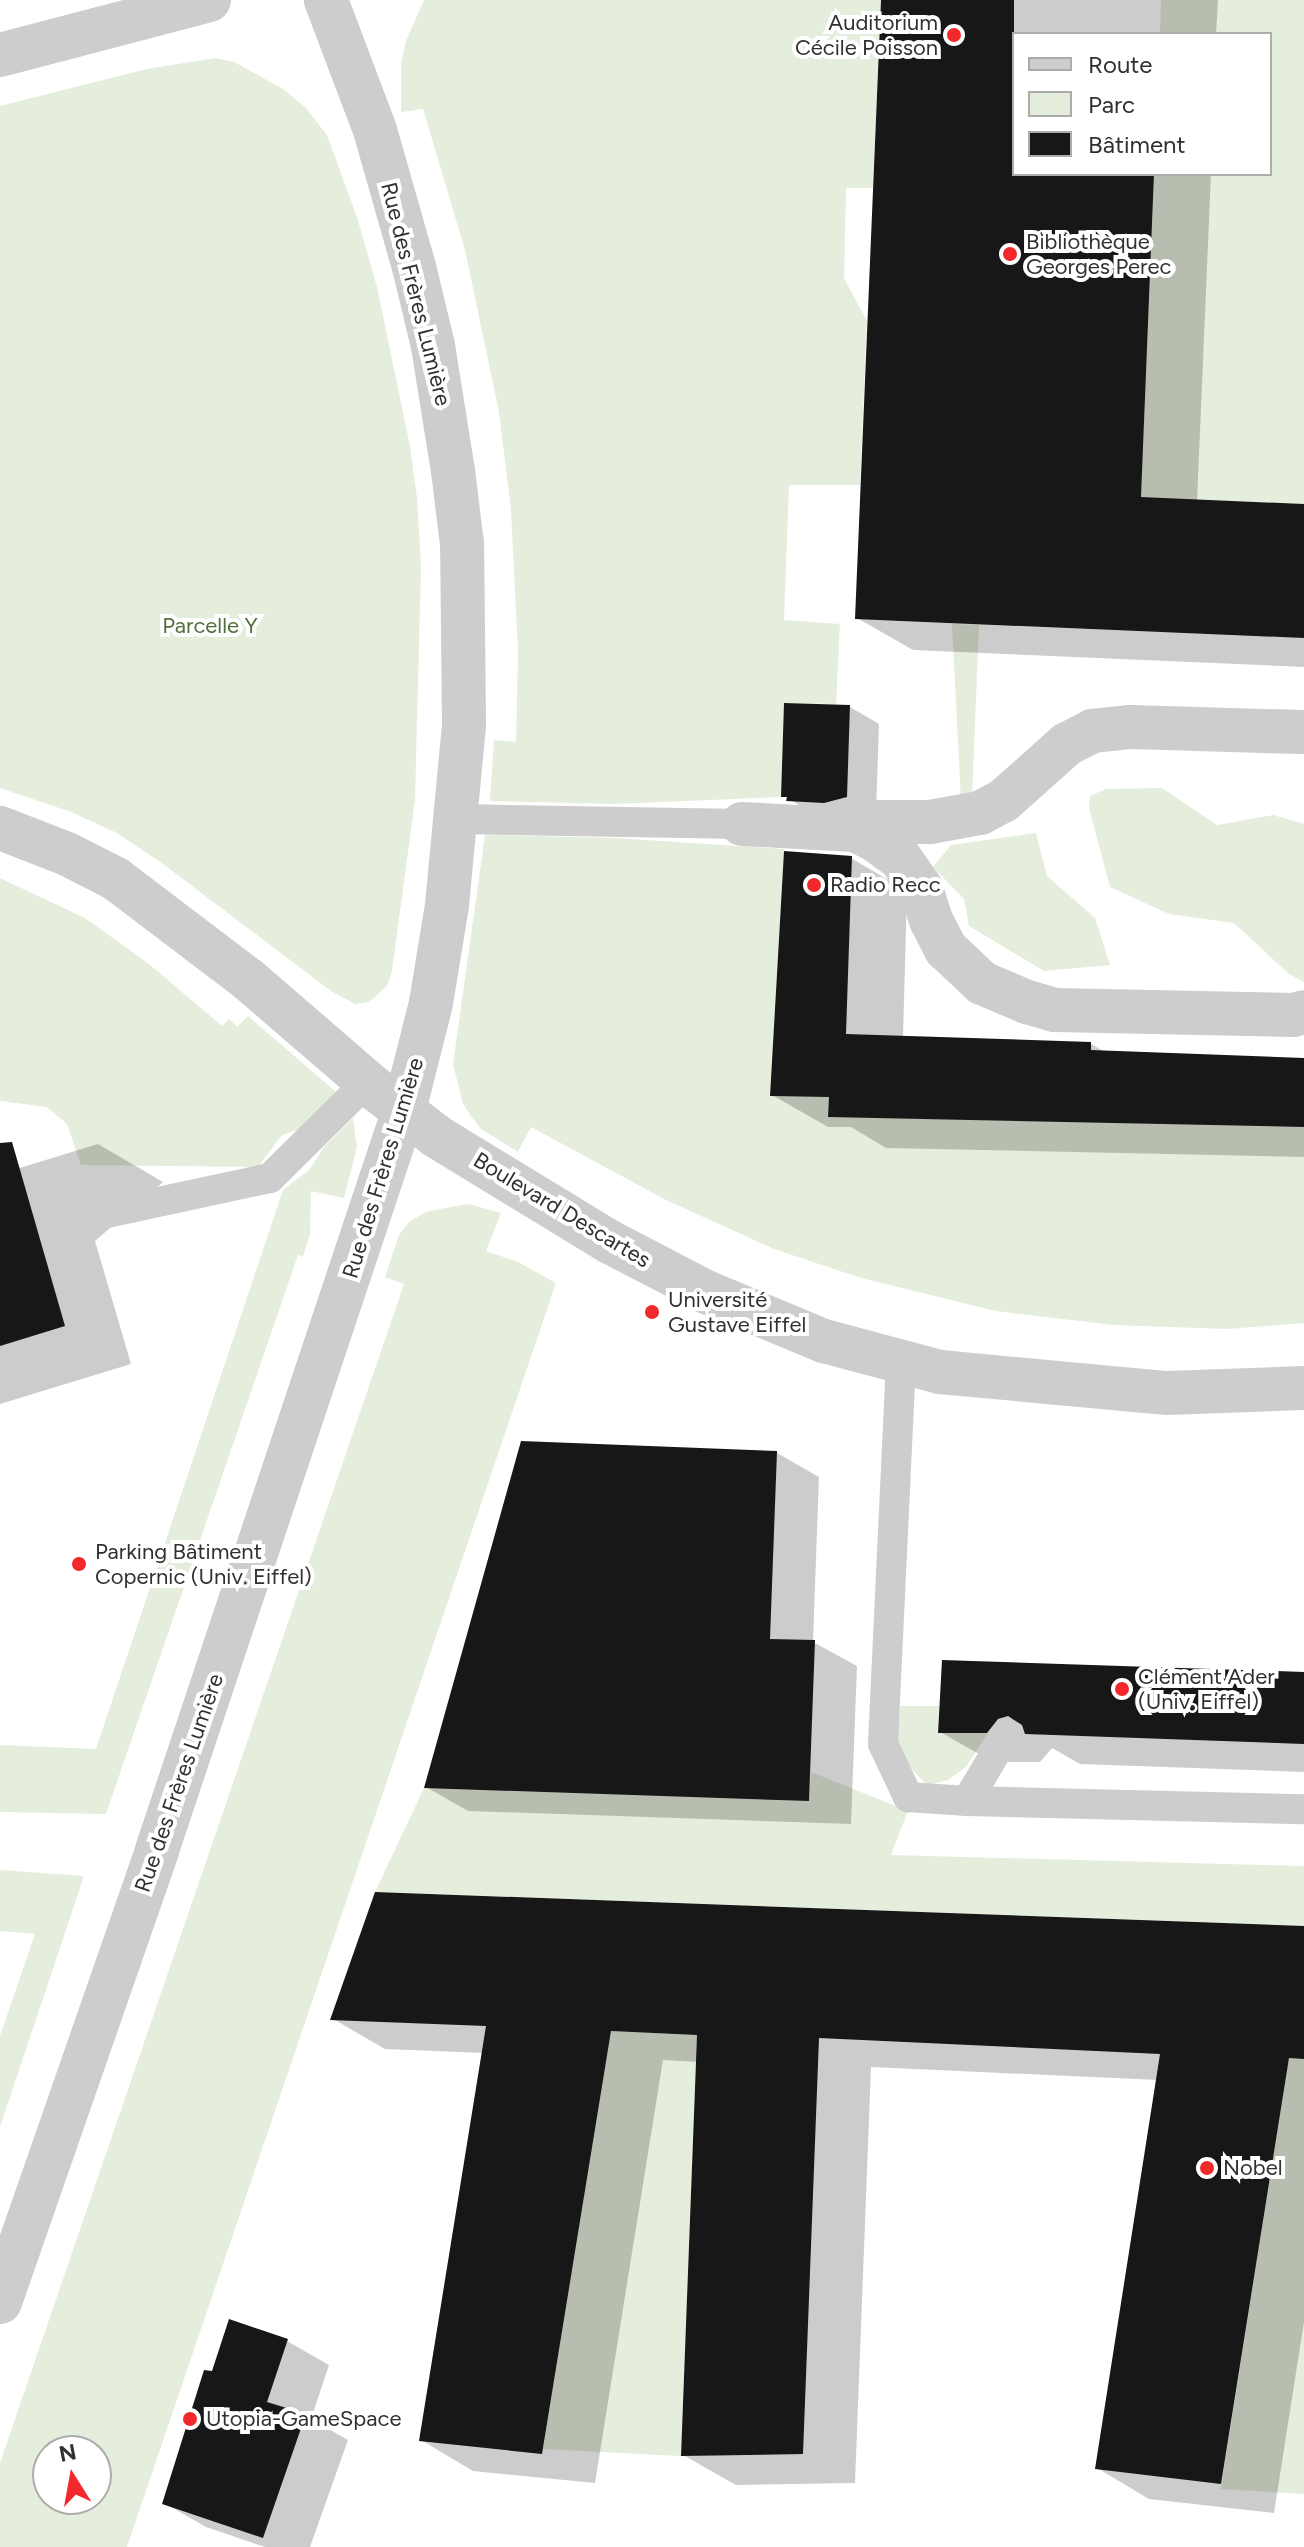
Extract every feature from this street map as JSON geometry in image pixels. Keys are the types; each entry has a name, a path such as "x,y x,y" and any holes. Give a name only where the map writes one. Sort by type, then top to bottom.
{"street":[{"path":"0,55 209,0"},
{"name":"Rue des Frères Lumière","path":"0,2302 157,1850 404,1110 431,1003 457,819 464,724 462,544 442,389 414,267 375,130 326,0"},
{"path":"742,824 955,820 980,813 1003,801 1067,744 1092,731 1131,727 1304,732"},
{"path":"742,824 855,830 875,840 900,858 921,888 931,920 946,949 982,983 1027,1002 1055,1010 1293,1015 1304,1012"},
{"name":"Boulevard Descartes","path":"0,828 67,854 116,879 249,980 436,1136 608,1241 706,1292 824,1341 940,1372 1167,1393 1304,1388"}],"lane":[{"path":"457,819 742,824"},
{"path":"88,1217 270,1178 368,1081"},
{"path":"901,1362 883,1744 908,1797 1304,1809"},
{"path":"967,1801 1007,1734"}],"green space":[{"path":"424,0 881,0 873,188 846,188 844,278 867,321 860,485 789,485 784,620 840,624 836,704 784,703 781,797 614,804 490,801 494,740 516,742 518,651 511,509 499,412 465,250 423,109 401,112 401,64 406,41"},
{"path":"1161,0 1304,0 1304,504 1141,497 1154,176 1272,176 1272,32 1160,32"},
{"name":"Parcelle Y","path":"215,58 234,62 283,89 306,108 327,135 357,217 377,287 410,446 421,567 415,800 392,971 387,986 369,1002 355,1004 331,991 117,833 71,812 0,788 0,106 147,69"},
{"path":"952,624 979,625 972,799 961,802"},
{"path":"1162,788 1217,825 1273,815 1304,824 1304,982 1289,974 1234,923 1169,914 1110,887 1089,808 1090,796 1106,789"},
{"path":"1036,833 1047,876 1095,918 1110,965 1044,971 969,926 964,899 933,867 951,845"},
{"path":"485,835 615,838 784,849 770,1096 829,1097 828,1116 1304,1127 1304,1323 1227,1329 1113,1325 996,1311 861,1278 774,1249 666,1200 531,1127 518,1152 481,1129 471,1116 463,1104 453,1064"},
{"path":"0,878 85,918 149,964 222,1026 229,1019 237,1027 248,1016 342,1097 308,1126 282,1135 258,1167 81,1165 67,1124 47,1107 0,1101"},
{"path":"353,1118 357,1147 344,1198 311,1191 310,1235 303,1256 298,1255 106,1814 0,1812 0,1745 96,1749 283,1190 309,1170 324,1147"},
{"path":"469,1204 501,1213 486,1251 518,1262 556,1283 127,2547 0,2547 0,2463 404,1284 385,1277 399,1235 410,1221 428,1211"},
{"path":"900,1706 939,1706 938,1733 988,1733 966,1767 948,1780 927,1785 897,1754"},
{"path":"811,1772 908,1811 891,1855 1304,1866 1304,1926 375,1892 424,1788 809,1801"},
{"path":"0,1870 84,1876 0,2127 0,2036 35,1934 0,1931"},
{"path":"611,2031 697,2035 681,2456 543,2449"},
{"path":"1289,2058 1304,2059 1304,2494 1221,2489"}],"building":[{"name":"Bibliothèque Georges Perec","path":"881,0 1014,0 1012,176 1154,176 1141,497 1304,504 1304,638 855,619"},
{"path":"784,703 850,705 847,797 824,803 786,801 787,797 781,797"},
{"path":"784,851 852,856 846,1034 1091,1042 1091,1050 1304,1058 1304,1127 828,1117 829,1097 770,1096"},
{"path":"12,1142 65,1326 0,1346 0,1143"},
{"path":"521,1441 777,1451 770,1639 815,1640 809,1801 424,1788"},
{"name":"Clément Ader (Univ. Eiffel)","path":"942,1660 1304,1672 1304,1744 1025,1734 1022,1725 1008,1716 998,1719 987,1733 938,1733"},
{"name":"Nobel","path":"375,1892 1304,1926 1304,2059 1289,2058 1221,2484 1095,2469 1160,2054 819,2038 803,2454 681,2456 697,2035 611,2031 542,2454 419,2441 486,2026 330,2020"},
{"path":"229,2319 288,2339 267,2402 306,2414 263,2538 162,2504 204,2370 212,2371"}],"place":[{"name":"Auditorium Cécile Poisson","path":"954,35"},
{"name":"Bibliothèque Georges Perec","path":"1010,254"},
{"name":"Radio Recc","path":"814,885"},
{"name":"Université Gustave Eiffel","path":"652,1312"},
{"name":"Parking Bâtiment Copernic (Univ. Eiffel)","path":"79,1564"},
{"name":"Clément Ader (Univ. Eiffel)","path":"1122,1689"},
{"name":"Nobel","path":"1207,2168"},
{"name":"Utopia-GameSpace","path":"190,2419"}]}
